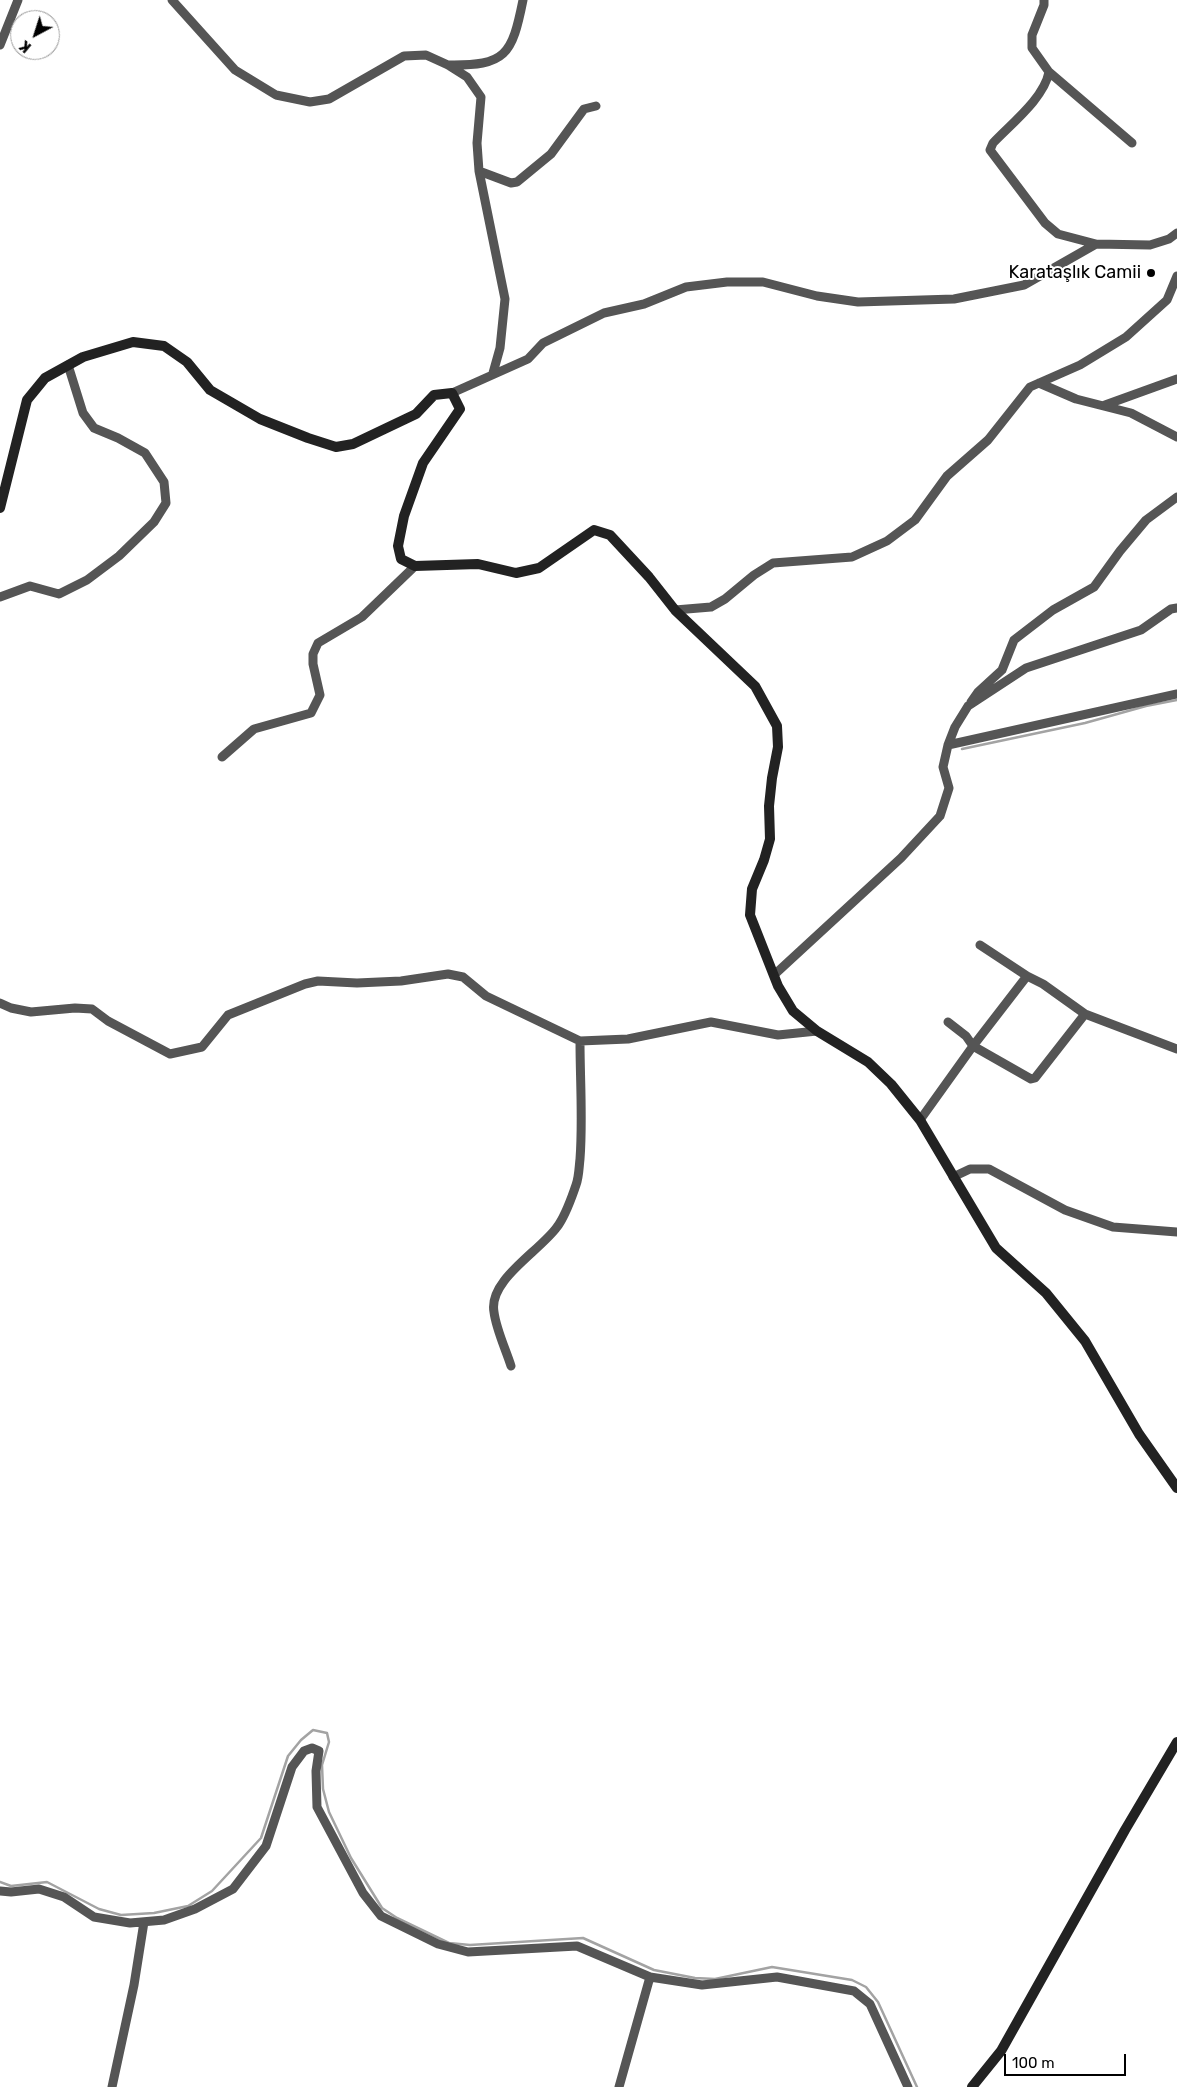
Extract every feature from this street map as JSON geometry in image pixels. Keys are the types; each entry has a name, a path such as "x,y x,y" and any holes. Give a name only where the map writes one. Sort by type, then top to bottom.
{"street":[{"path":"0,46 18,0"},
{"path":"172,0 235,70 276,95 310,102 329,99 404,56 426,55 448,65 467,77 481,97 476,143 479,171 505,299 500,348 493,373"},
{"path":"448,65 473,65 491,61 504,55 517,31 523,0"},
{"path":"1044,0 1044,5 1032,35 1032,48 1049,72 1132,143"},
{"path":"1049,72 1048,80 1039,97 993,142 990,150 1045,223 1058,234 1096,244 1150,245 1169,239 1177,234"},
{"path":"479,171 511,184 517,182 551,154 584,109 596,106"},
{"path":"0,508 27,400 45,378 68,365 83,357 133,342 164,346 187,362 210,390 260,419 336,447 353,444 416,414 434,395 452,393 493,373 506,371 528,359 543,343 604,313 644,304 686,287 727,282 763,282 817,296 858,302 954,299 1024,285 1096,244"},
{"path":"675,610 711,607 725,599 754,575 773,564 852,557 887,541 915,520 947,476 988,440 1030,387 1080,365 1126,337 1167,300 1177,276"},
{"path":"0,597 30,586 59,594 87,580 119,556 154,522 166,503 164,482 145,453 118,438 94,428 83,413 68,365"},
{"path":"1105,405 1177,379"},
{"path":"1038,383 1076,399 1132,413 1177,437"},
{"path":"452,393 460,409 422,463 404,516 398,546 401,559 415,566 478,564 516,573 538,568 594,530 610,535 649,577 675,610 755,686 777,726 778,746 769,806 770,839 752,889 750,915 774,975 793,1011 817,1031 868,1062 892,1084 920,1120 996,1248 1046,1293 1085,1341 1139,1434 1177,1488"},
{"path":"774,975 902,858 940,816 949,788 943,767 948,745 955,727 978,692 1002,670 1014,640 1053,610 1094,587 1120,551 1146,520 1177,497"},
{"path":"222,757 254,729 311,713 320,695 313,664 313,654 318,643 362,617 415,566"},
{"path":"968,706 1026,668 1141,630 1171,609 1177,608"},
{"path":"948,745 1177,694"},
{"path":"980,945 1026,976 1043,984 1085,1014 1177,1048"},
{"path":"0,1003 31,1012 75,1008 92,1009 108,1021 170,1054 202,1047 228,1015 305,984 318,981 357,983 401,981 448,974 463,977 486,996 580,1041 628,1039 711,1022 778,1035 817,1031"},
{"path":"920,1120 1026,976"},
{"path":"948,1022 966,1036 973,1046 1026,1078 1035,1078 1085,1014"},
{"path":"511,1366 493,1312 494,1297 499,1286 509,1274 557,1228 564,1216 577,1182 581,1145 580,1041"},
{"path":"953,1177 970,1169 989,1170 1065,1210 1113,1227 1177,1232"},
{"path":"972,2087 1001,2051 1125,1830 1177,1742"},
{"path":"0,1891 11,1892 39,1889 64,1897 94,1917 130,1923 164,1920 195,1909 233,1889 266,1846 292,1767 304,1751 312,1748 318,1751 316,1771 317,1807 363,1893 381,1916 438,1944 468,1952 577,1946 650,1978 702,1985 777,1977 854,1991 870,2004 908,2087"},
{"path":"112,2087 144,1922"},
{"path":"619,2087 650,1978"}],"waterway":[{"path":"962,749 1085,723 1146,706 1177,700"},
{"path":"0,1882 11,1886 47,1882 99,1909 121,1915 154,1913 188,1906 212,1891 261,1838 288,1756 301,1740 313,1730 327,1733 329,1742 322,1765 323,1789 329,1812 351,1858 382,1908 397,1918 449,1943 470,1945 583,1938 654,1970 695,1978 715,1979 772,1967 852,1980 866,1987 878,2002 917,2087"}],"place":[{"name":"Karataşlık Camii","path":"1151,273"}]}
